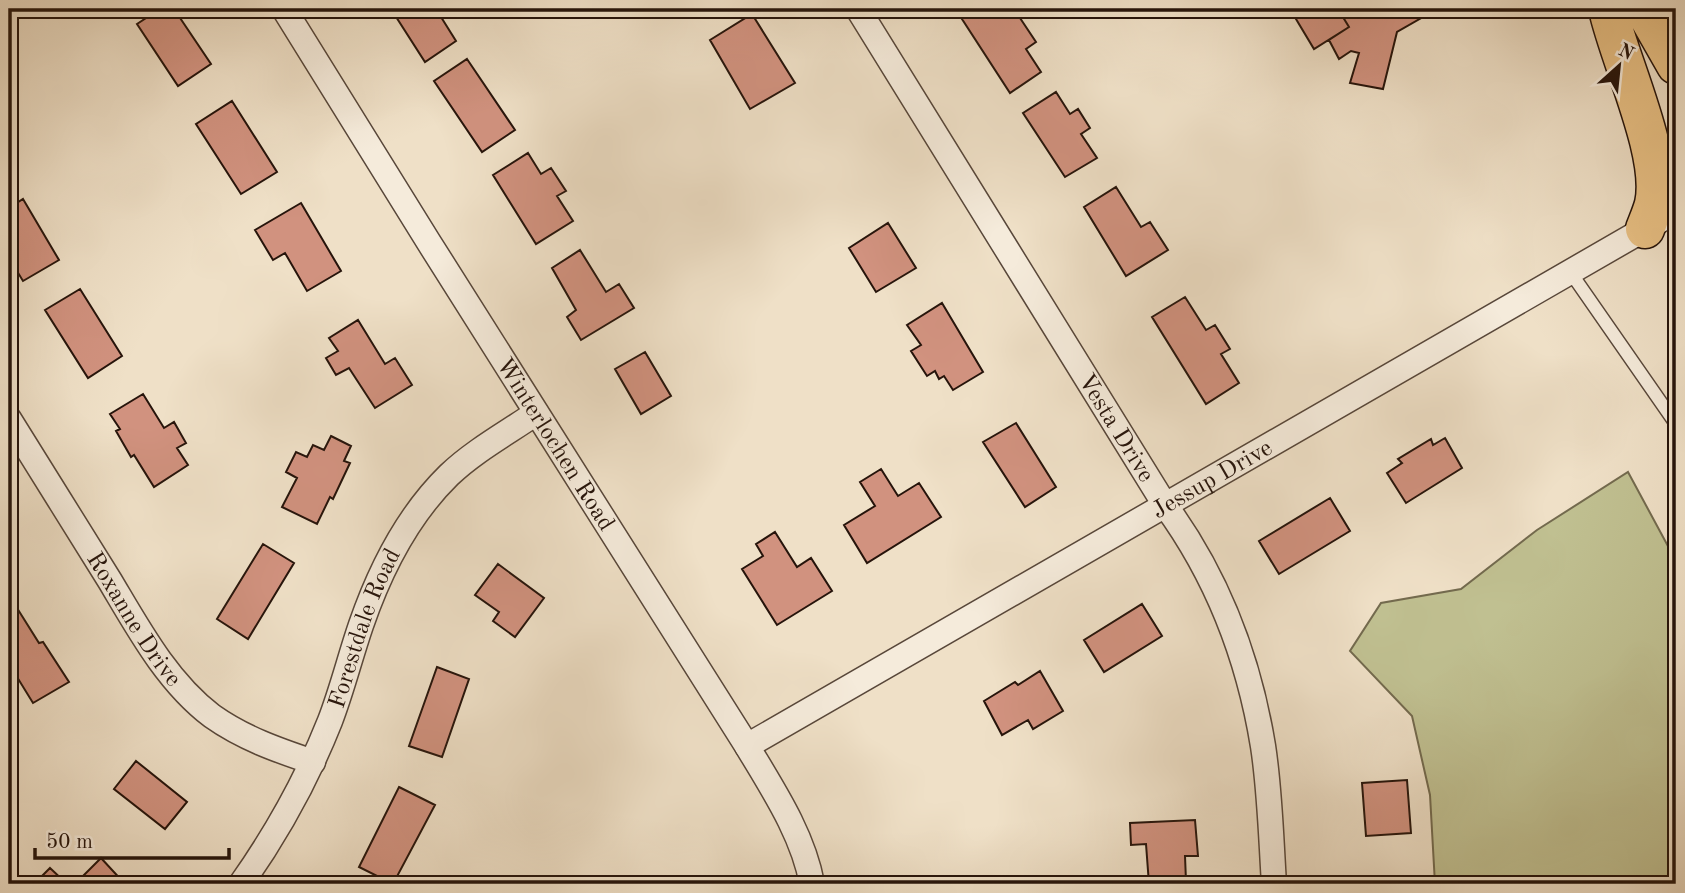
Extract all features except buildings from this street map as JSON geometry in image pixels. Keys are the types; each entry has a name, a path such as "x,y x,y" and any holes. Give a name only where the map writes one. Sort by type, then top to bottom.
{"main road":[{"path":"1608,9 1648,141 1656,179 1654,203 1661,220"},
{"path":"1644,9 1676,65"}],"street":[{"name":"Winterlochen Road","path":"284,9 747,746 781,804 813,884"},
{"name":"Vesta Drive","path":"858,9 1165,505 1189,538 1208,573 1233,632 1249,682 1263,747 1273,884"},
{"name":"Jessup Drive","path":"747,746 1661,220"},
{"name":"Forestdale Road","path":"241,884 280,825 313,762 331,718 374,590 396,544 449,475 536,414"},
{"name":"Roxanne Drive","path":"9,419 138,627 189,694 210,714 238,733 263,745 313,762"}],"lane":[{"path":"1571,273 1676,424"}],"green space":[{"path":"1628,472 1676,561 1676,884 1435,884 1430,795 1412,716 1350,651 1381,603 1461,589 1537,530"}]}
